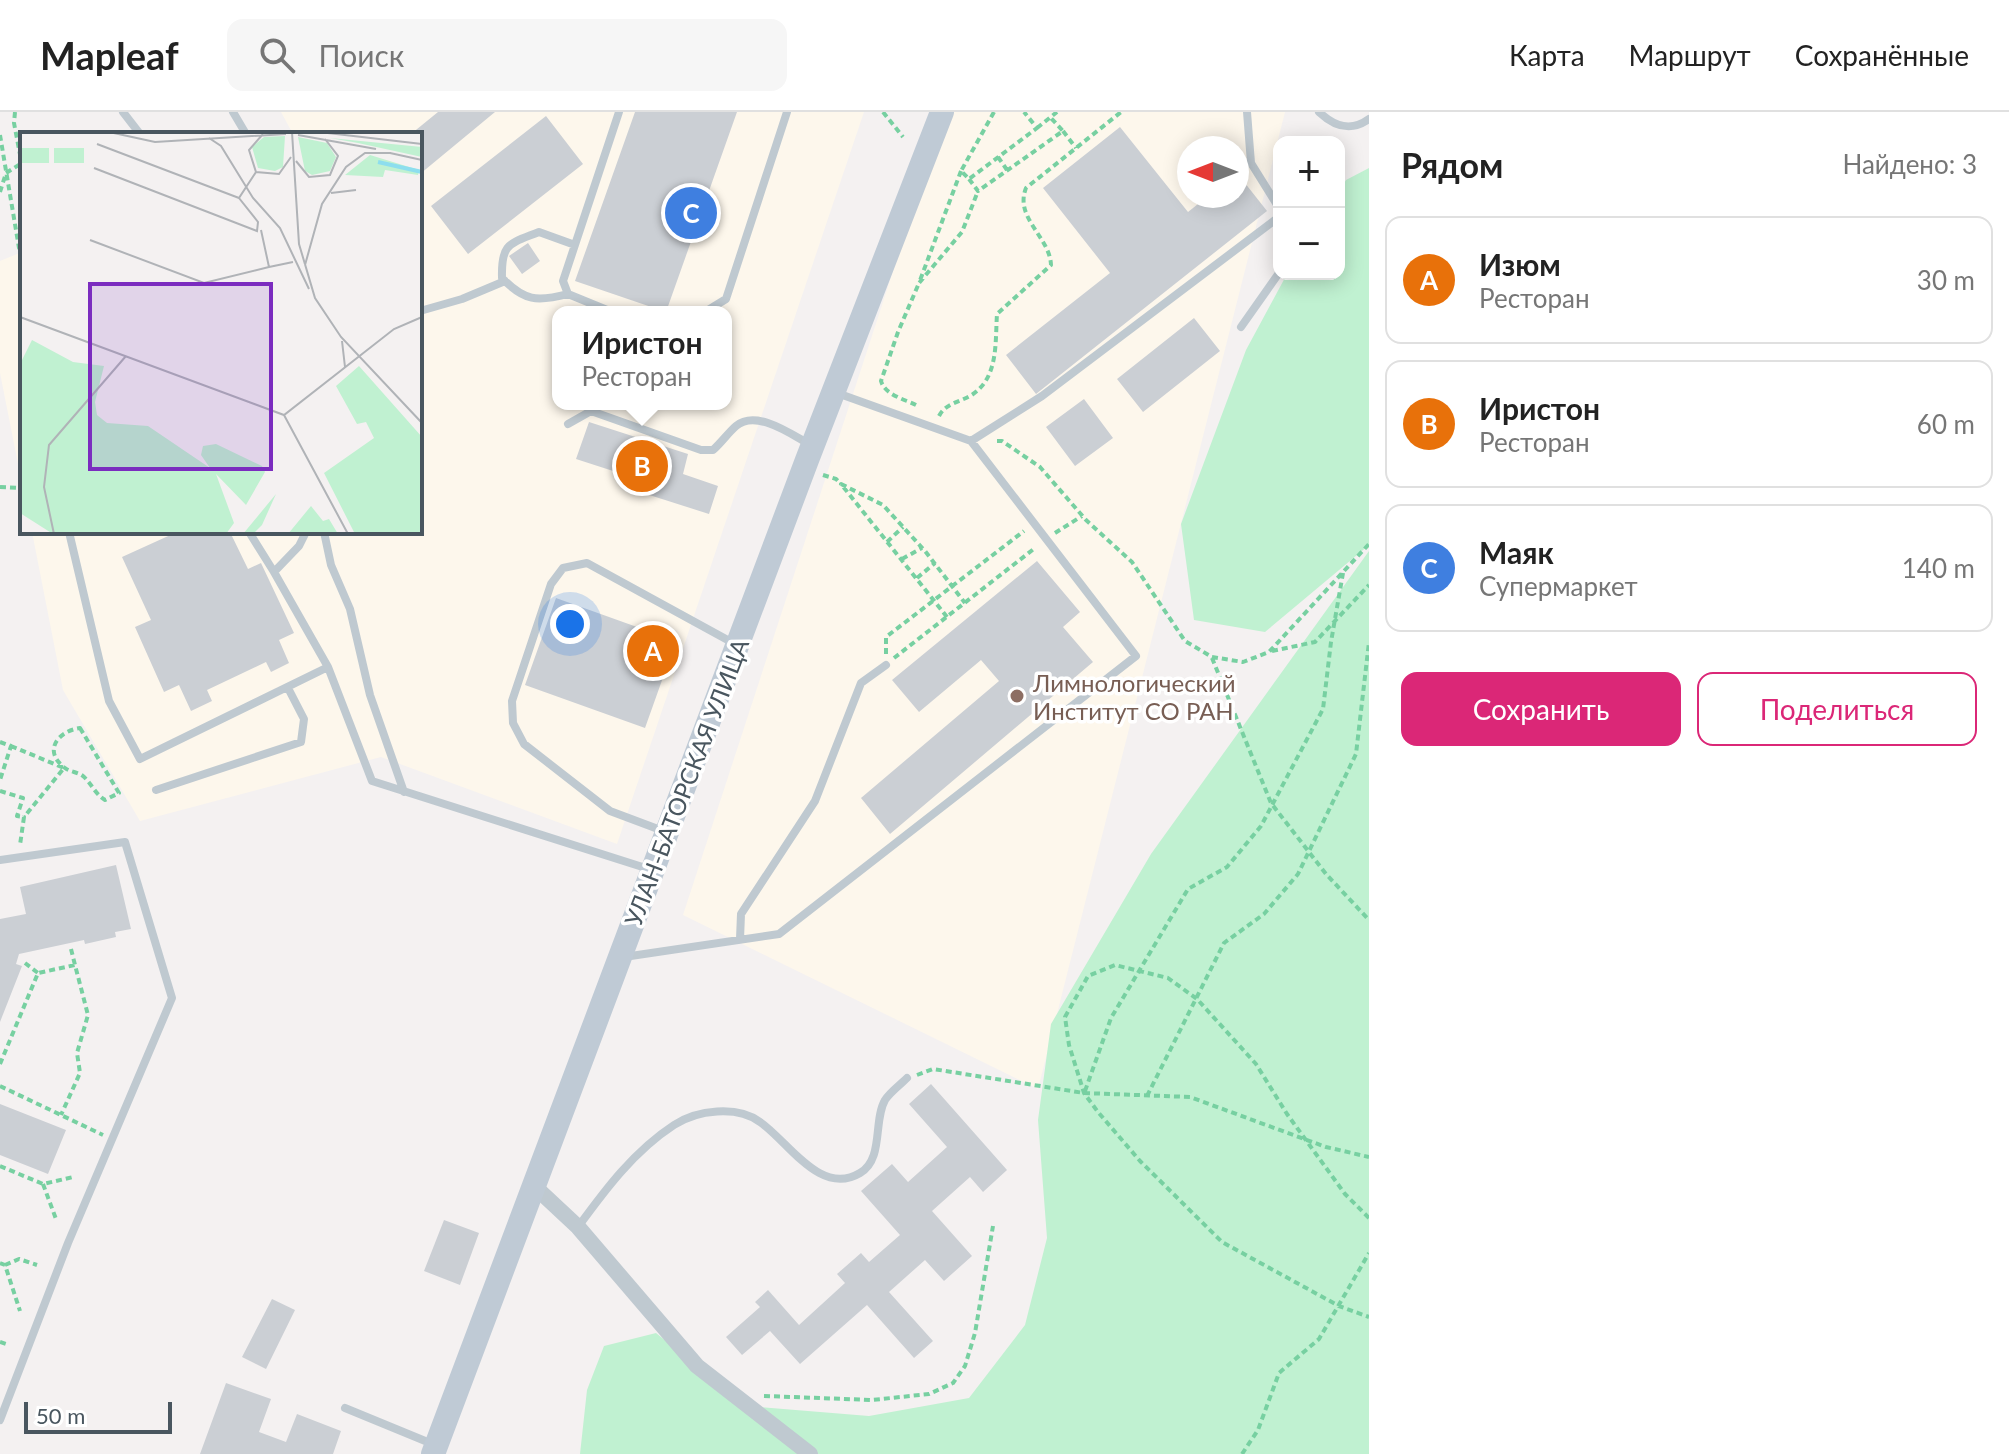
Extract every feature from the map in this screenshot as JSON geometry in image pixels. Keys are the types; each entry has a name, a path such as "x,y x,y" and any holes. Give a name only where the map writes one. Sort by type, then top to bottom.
{"street":[{"name":"УЛАН-БАТОРСКАЯ УЛИЦА","path":"434,1450 942,112"},
{"path":"533,1185 578,1227 697,1366 810,1454"}],"lane":[{"path":"123,112 138,132"},
{"path":"233,112 245,132"},
{"path":"568,294 563,281 619,112"},
{"path":"715,306 726,299 787,112"},
{"path":"1247,112 1251,163 1273,198"},
{"path":"1319,112 1330,122 1347,128 1361,125 1369,119"},
{"path":"971,441 1042,396 1273,222"},
{"path":"575,245 539,232 511,243 501,256 502,278 517,294 545,300 568,294 597,306"},
{"path":"1241,327 1274,280"},
{"path":"422,310 462,299 505,281"},
{"path":"619,957 779,934 1136,656 971,441 834,392"},
{"path":"568,424 591,411 701,450 713,450 738,423 754,421 771,424 813,446"},
{"path":"69,534 109,701 140,759 328,667"},
{"path":"250,534 328,667 372,781 652,870"},
{"path":"274,572 299,546 305,534"},
{"path":"324,534 331,565 350,609 370,695 404,792"},
{"path":"667,832 610,811 524,744 513,723 512,701 551,584 563,568 587,563 738,645"},
{"path":"740,939 741,914 815,801 861,683 886,665"},
{"path":"156,790 301,742 304,719 288,688"},
{"path":"0,860 125,842 172,998 68,1243 0,1420"},
{"path":"578,1227 611,1182 646,1148 675,1124 709,1113 737,1112 759,1121 810,1167 834,1178 844,1179 861,1173 871,1160 885,1099 907,1078"},
{"path":"345,1408 434,1450"}],"path":[{"path":"883,112 903,137"},
{"path":"919,407 883,388 881,381 961,171 994,112"},
{"path":"1024,112 1037,128"},
{"path":"969,179 1057,112"},
{"path":"929,411 939,416 943,409 984,386 994,363 997,314 1051,265 1050,254 1025,213 1023,196 1026,188 1121,112"},
{"path":"16,113 14,123 20,154"},
{"path":"1050,117 1076,148"},
{"path":"919,283 962,232 978,191 1063,131"},
{"path":"0,135 20,249"},
{"path":"998,157 1007,170"},
{"path":"0,192 6,173 20,165"},
{"path":"961,171 978,191"},
{"path":"971,441 1002,441 1040,467 1082,516 1132,562 1185,641 1212,657 1243,662 1269,652 1315,642 1369,585"},
{"path":"836,479 947,617"},
{"path":"841,484 883,505 935,563 965,603"},
{"path":"0,487 20,488"},
{"path":"886,665 1046,539 1082,516"},
{"path":"886,665 886,637 1034,523"},
{"path":"887,542 903,527"},
{"path":"1269,652 1369,544"},
{"path":"902,559 922,548"},
{"path":"917,578 935,563"},
{"path":"1084,1093 1111,1018 1188,889 1227,867 1261,826 1323,709 1343,573"},
{"path":"1147,1096 1224,943 1264,914 1298,874 1356,754 1369,642"},
{"path":"1212,657 1272,805 1369,920"},
{"path":"0,742 11,746 64,768 82,775 96,794 105,800 119,793 80,728 57,736 54,747 64,768"},
{"path":"0,780 11,746"},
{"path":"18,858 24,817 64,768"},
{"path":"0,791 23,798 17,816 24,817"},
{"path":"61,1115 80,1073 77,1053 88,1015 71,949"},
{"path":"25,963 38,973 75,965"},
{"path":"1369,1218 1345,1194 1256,1064 1197,999 1168,978 1115,965 1088,976 1065,1017 1069,1045 1084,1093 1140,1161 1222,1242 1339,1306 1369,1317"},
{"path":"0,1064 38,973"},
{"path":"907,1078 933,1069 1084,1093 1190,1097 1326,1147 1369,1157"},
{"path":"0,1086 112,1139"},
{"path":"0,1166 43,1184 73,1177"},
{"path":"43,1184 56,1219"},
{"path":"733,1394 872,1400 929,1394 953,1383 965,1366 975,1333 993,1226"},
{"path":"1242,1454 1258,1430 1279,1373 1319,1339 1369,1253"},
{"path":"20,1311 3,1264 19,1259 37,1265"},
{"path":"0,1342 6,1344"}],"shaded area":[{"path":"281,112 864,112 617,844 381,757 140,821 63,690 32,534 422,534 422,132 292,132"},
{"path":"945,112 1285,112 1279,136 1273,136 1273,159 1038,1089 683,915"},
{"path":"20,253 20,474 0,373 0,261"}],"green space":[{"path":"1369,168 1369,545 1265,632 1194,620 1181,524 1246,350 1284,280 1345,280 1346,180"},
{"path":"1369,551 1369,1454 580,1454 587,1390 604,1346 656,1333 697,1366 760,1407 869,1416 969,1398 1025,1325 1047,1238 1038,1120 1051,1024 1151,854"}],"building":[{"path":"438,112 495,112 422,172 422,132 413,132"},
{"path":"635,112 737,112 668,306 648,306 575,281"},
{"path":"546,116 583,164 468,254 431,206"},
{"path":"1120,127 1177,198 1177,208 1185,208 1188,212 1193,208 1249,208 1249,188 1267,211 1036,394 1006,355 1110,273 1043,188"},
{"path":"528,243 540,261 522,274 509,256"},
{"path":"1194,318 1220,351 1143,412 1117,379"},
{"path":"1084,399 1113,438 1075,466 1046,427"},
{"path":"589,422 688,454 683,474 718,486 709,514 640,492 644,481 576,459"},
{"path":"173,534 231,534 248,569 261,563 294,633 279,640 289,663 271,672 266,662 207,690 212,701 191,711 179,685 164,692 135,627 151,620 122,557"},
{"name":"Лимнологический Институт СО РАН","path":"1037,561 1080,612 1063,627 1093,662 890,834 861,798 999,681 981,660 919,712 892,680"},
{"path":"556,598 676,641 645,728 525,685"},
{"path":"116,865 131,929 115,932 116,937 85,944 84,940 19,954 16,964 22,966 0,1022 0,919 26,914 20,887"},
{"path":"931,1084 1007,1170 983,1192 970,1177 932,1211 972,1256 944,1281 925,1260 889,1292 933,1341 914,1358 867,1305 800,1364 770,1331 742,1355 726,1337 760,1307 755,1302 768,1290 799,1325 845,1283 837,1274 861,1253 869,1262 900,1235 861,1191 892,1164 908,1182 947,1147 909,1104"},
{"path":"0,1104 66,1130 48,1174 0,1155"},
{"path":"444,1220 479,1233 460,1285 424,1271"},
{"path":"272,1299 295,1310 266,1369 242,1357"},
{"path":"226,1383 271,1399 259,1432 286,1442 297,1414 341,1431 333,1454 200,1454"}],"place":[{"name":"Маяк","path":"691,213"},
{"name":"Иристон","path":"642,466"},
{"name":"Изюм","path":"653,651"},
{"name":"Лимнологический Институт СО РАН","path":"1017,696"}]}
